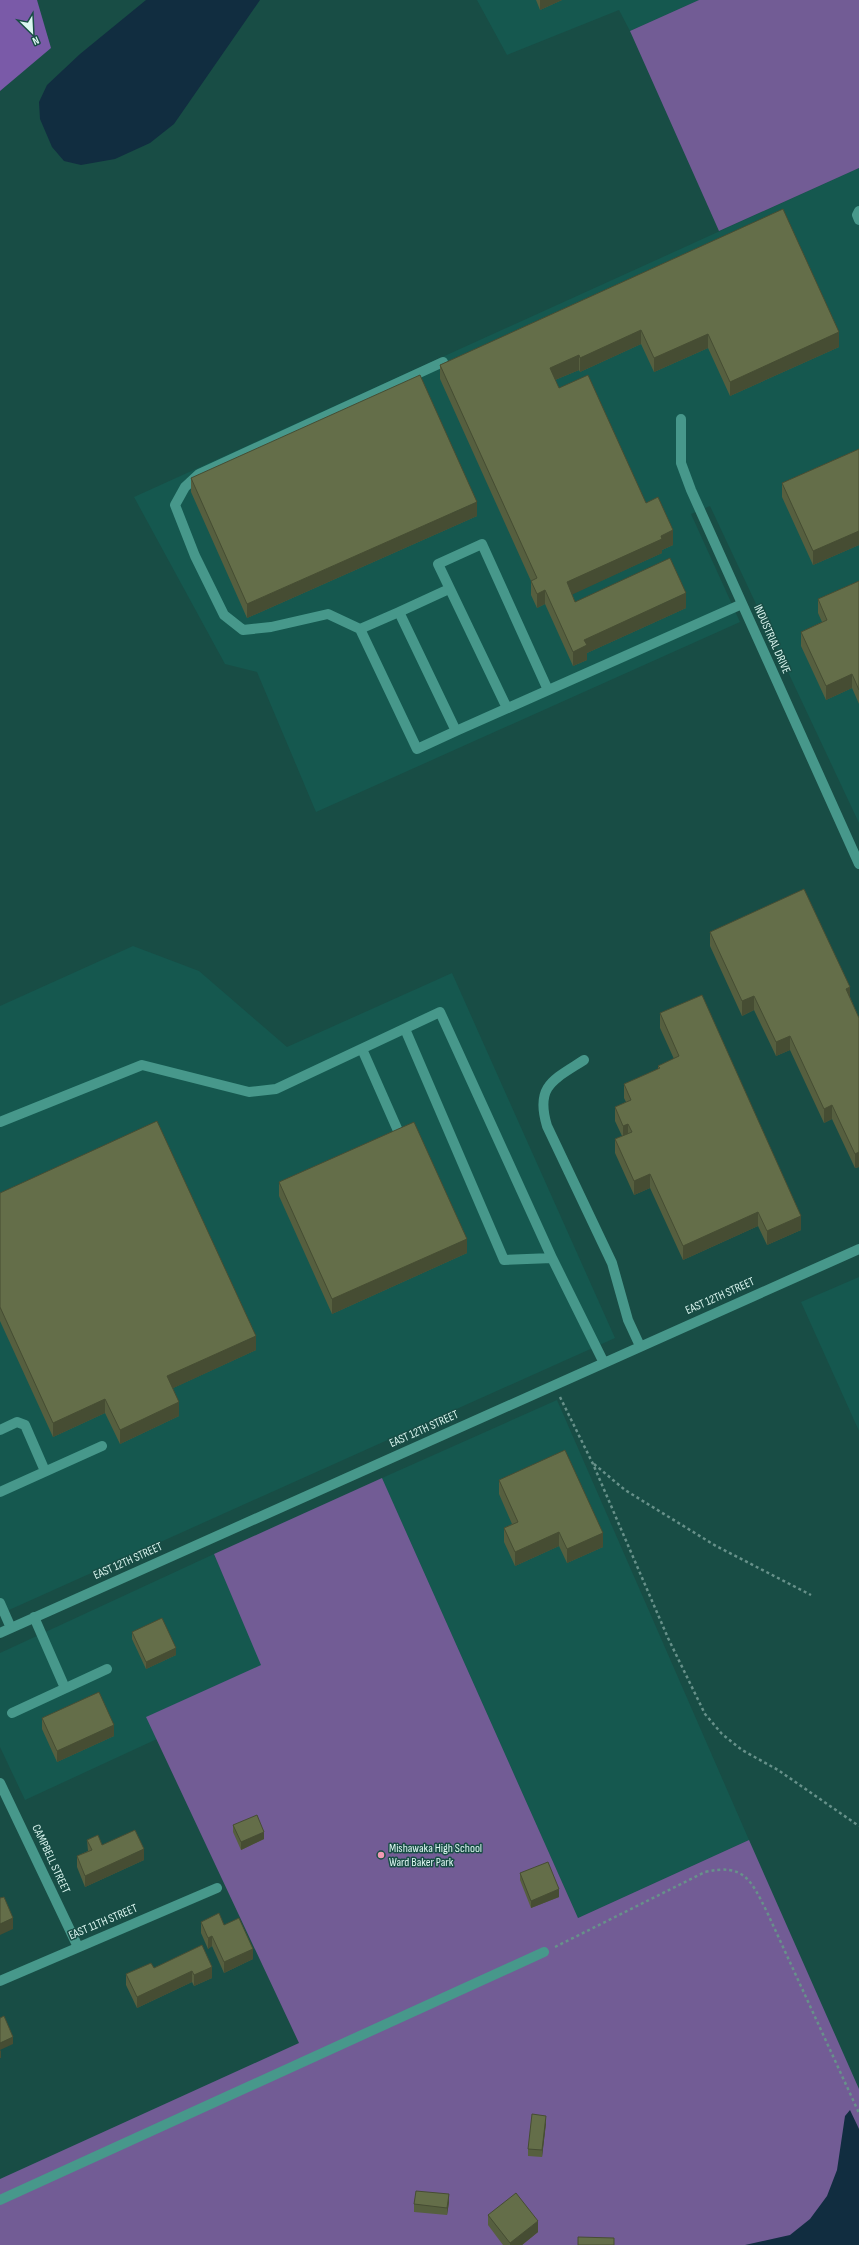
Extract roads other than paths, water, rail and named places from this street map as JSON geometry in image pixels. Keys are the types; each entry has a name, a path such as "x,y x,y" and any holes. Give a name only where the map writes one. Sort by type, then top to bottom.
{"street":[{"path":"859,211 857,215 859,220"},
{"path":"443,362 199,474 184,487 175,505 195,556 224,616 243,630 271,627 328,614 360,629 417,749 742,604"},
{"name":"INDUSTRIAL DRIVE","path":"681,419 681,463 691,490 859,864"},
{"path":"507,708 438,564 482,544 548,690"},
{"path":"360,629 449,589"},
{"path":"399,612 456,731"},
{"path":"0,1122 142,1065 249,1092 276,1089 440,1012 552,1258 604,1363"},
{"path":"405,1029 504,1260 552,1258"},
{"path":"362,1049 399,1133"},
{"path":"584,1060 557,1077 548,1086 543,1097 542,1110 547,1126 612,1263 628,1320 640,1346"},
{"name":"EAST 12TH STREET","path":"0,1633 859,1249"},
{"path":"0,1430 17,1422 25,1425 45,1471"},
{"path":"0,1492 102,1446"},
{"path":"0,1603 11,1628"},
{"path":"34,1617 65,1688"},
{"path":"12,1713 107,1669"},
{"name":"CAMPBELL STREET","path":"0,1783 78,1947"},
{"name":"EAST 11TH STREET","path":"0,1981 217,1888"},
{"path":"0,2200 544,1952"}],"place":[{"name":"Mishawaka High School Ward Baker Park","path":"381,1855"}]}
